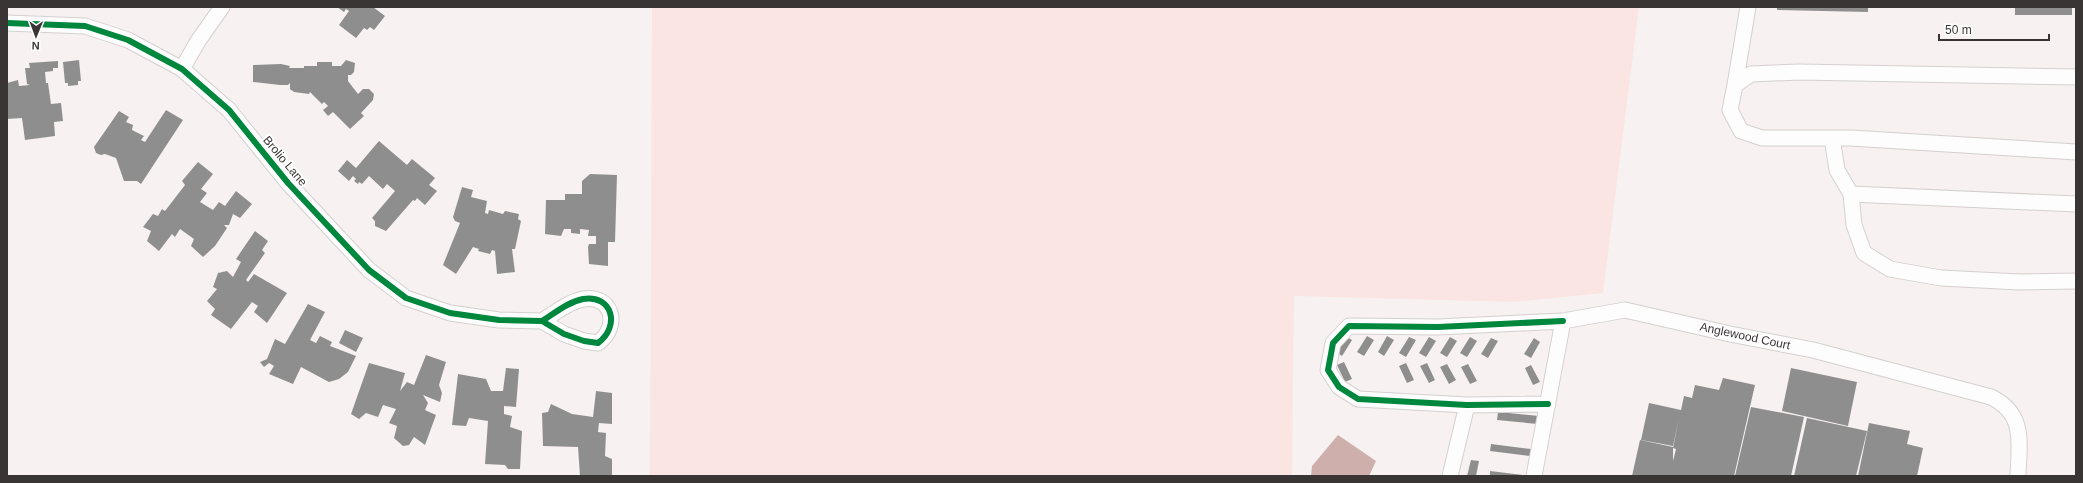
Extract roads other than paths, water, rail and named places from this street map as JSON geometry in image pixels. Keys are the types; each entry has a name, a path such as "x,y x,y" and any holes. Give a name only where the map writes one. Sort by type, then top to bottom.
{"street":[{"path":"182,69 198,41 222,7"},
{"path":"1748,7 1730,110 1741,131 1762,138 1832,138 2076,152"},
{"name":"Brolio Lane","path":"7,23 85,26 128,40 182,69 229,110 288,183 369,270 406,298 450,313 499,320 542,321"},
{"path":"1735,86 1751,74 1799,72 2076,77"},
{"path":"1832,138 1837,170 1851,194 1854,225 1864,253 1890,269 1941,278 2020,282 2076,281"},
{"path":"1851,194 2076,204"},
{"name":"Anglewood Court","path":"1548,404 1467,405 1358,399 1339,387 1328,370 1333,343 1349,326 1438,327 1563,321 1625,310 1730,334 1813,350 1991,397 2006,407 2018,425 2020,434 2018,476"},
{"path":"1534,476 1563,321"},
{"path":"1450,476 1467,405"}]}
